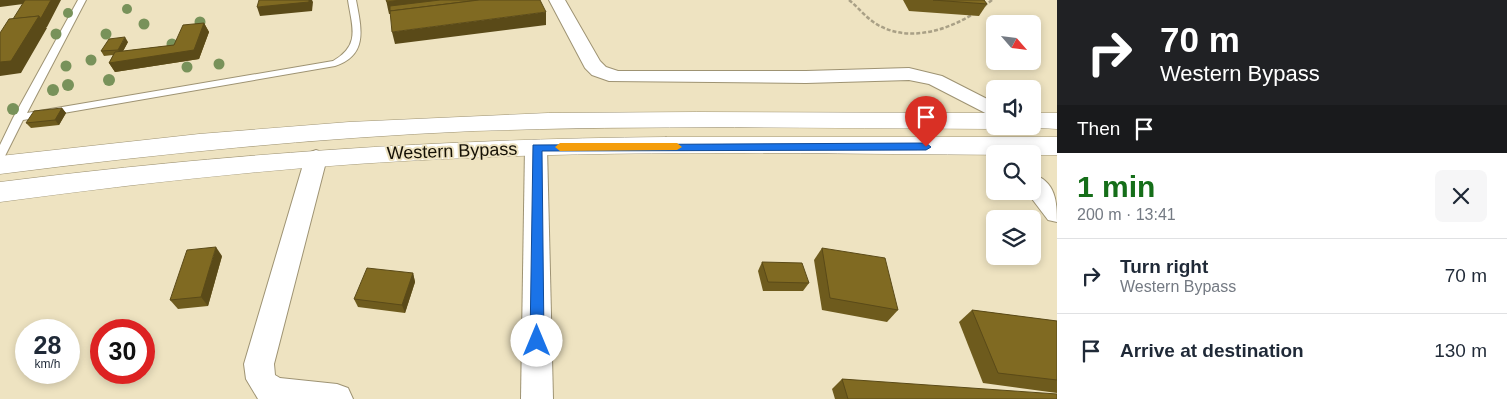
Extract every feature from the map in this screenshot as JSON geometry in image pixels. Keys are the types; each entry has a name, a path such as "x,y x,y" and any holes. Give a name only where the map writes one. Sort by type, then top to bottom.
{"main road":[{"name":"Western Bypass","path":"0,165 99,152 266,136 400,127 518,123 766,120 986,121"},
{"path":"1041,121 1057,121"},
{"name":"Western Bypass","path":"1041,147 1057,146"},
{"name":"Western Bypass","path":"0,192 86,181 316,158 536,147 986,150"}],"street":[{"path":"557,0 592,64 598,71 616,77 796,77 909,74 935,80 986,106"},
{"path":"536,147 537,399"},
{"path":"316,158 259,364 260,378 267,388 280,394 337,399"},
{"path":"1041,193 1057,213"}],"lane":[{"path":"0,155 82,0"},
{"path":"18,118 335,63 354,51 357,44 352,0"}],"path":[{"path":"848,0 880,27 912,34 943,29 967,18 992,0"}],"building":[{"path":"25,0 51,0 41,18 39,16 13,19"},
{"path":"259,0 309,0 309,2 257,7"},
{"path":"440,0 479,0 390,11 390,6"},
{"path":"479,0 540,0 546,12 392,32 390,11"},
{"path":"933,0 984,0 987,4"},
{"path":"39,16 11,61 0,62 0,33 9,19"},
{"path":"204,23 194,50 109,63 115,52 174,45 183,25"},
{"path":"125,37 118,50 101,51 109,39"},
{"path":"62,108 55,120 26,123 34,111"},
{"path":"216,247 201,297 170,300 187,250"},
{"path":"822,248 885,258 898,310 830,298"},
{"path":"762,262 802,263 809,283 768,282"},
{"path":"367,268 413,273 402,305 354,299"},
{"path":"972,310 1057,321 1057,380 998,373"},
{"path":"842,379 1057,394 1057,399 848,399"}],"slow traffic":[{"path":"560,147 677,147"}],"route":[{"path":"537,341 536,147 926,147"}]}
